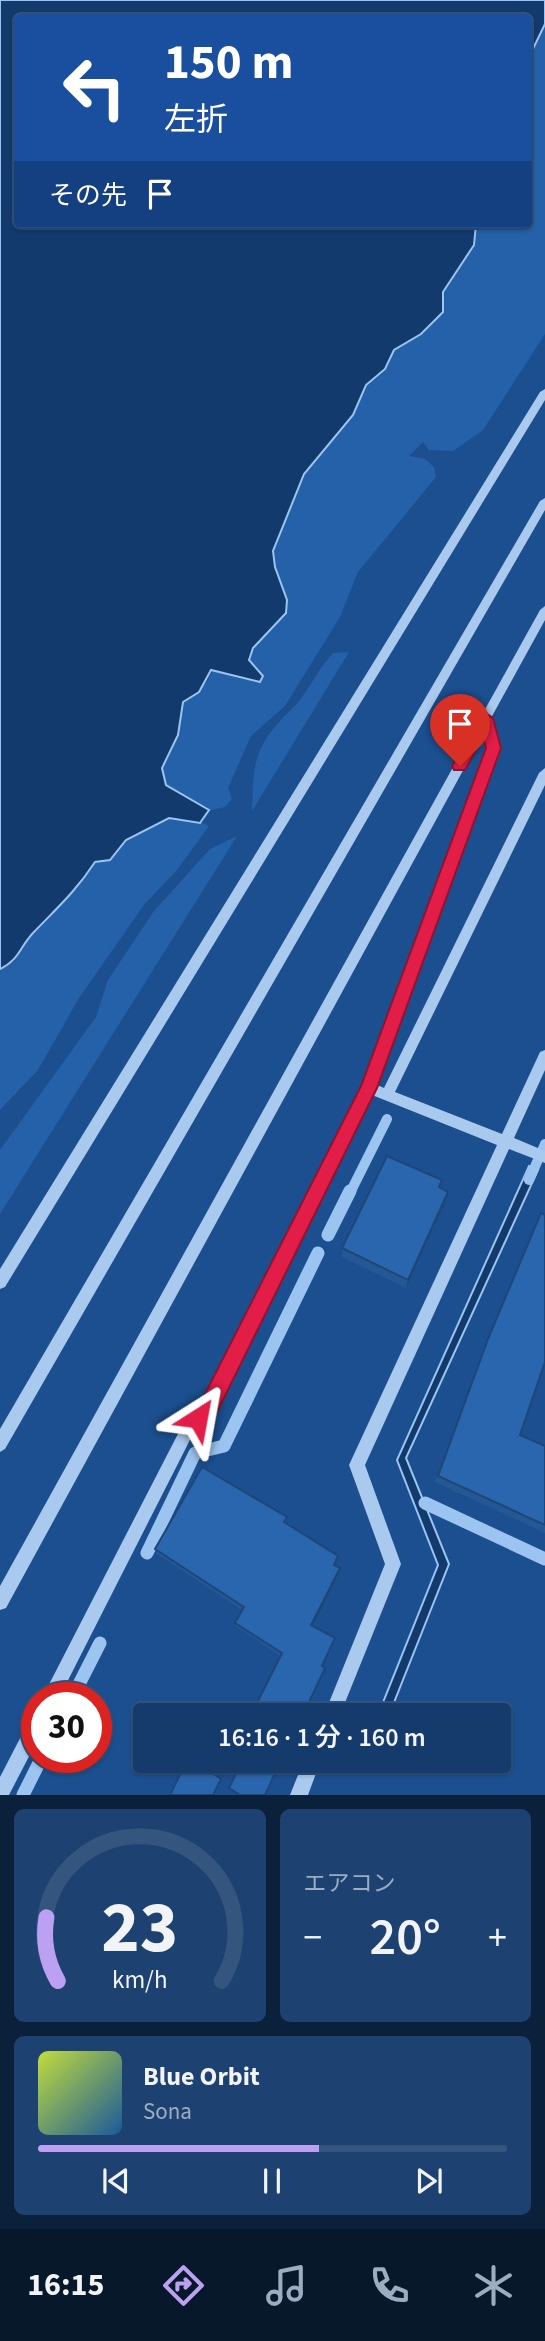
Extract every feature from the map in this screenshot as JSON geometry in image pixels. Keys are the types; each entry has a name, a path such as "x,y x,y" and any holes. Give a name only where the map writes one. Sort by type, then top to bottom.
{"street":[{"path":"0,1282 545,392"},
{"path":"0,1444 545,501"},
{"path":"0,1602 545,610"},
{"path":"58,1682 187,1431 210,1405 369,1088 494,748 486,718"},
{"path":"387,1095 545,773"},
{"path":"337,1703 393,1564 357,1465 545,1056"},
{"path":"369,1088 545,1157"},
{"path":"0,1795 21,1754"},
{"path":"299,1795 308,1773"}],"shaded area":[{"path":"0,0 545,0 545,24 532,51 532,14 14,14 14,228 476,228 474,245 443,292 443,312 421,334 394,350 385,369 366,385 353,415 304,474 273,551 275,567 287,600 286,613 253,648 249,660 263,676 260,682 211,670 199,692 183,702 178,735 162,768 166,785 209,810 200,823 169,818 126,840 110,860 95,862 73,891 28,938 16,957 0,969"},
{"path":"545,24 545,334 483,430 453,451 429,450 423,442 409,456 425,459 434,467 436,477 358,572 340,617 285,706 251,736 228,788 232,799 225,807 208,811 201,822 209,826 177,870 144,905 79,998 38,1070 0,1110 0,969 14,962 183,702 207,682 273,551 304,474 353,415 366,385 385,369 436,228 532,228 532,51"},
{"path":"349,652 252,811 254,774 264,742 300,700 333,653"},
{"path":"237,836 0,1214 0,1150 96,1017 108,980 154,911 210,849"},
{"path":"529,1166 538,1170 406,1458 449,1564 394,1703 383,1703 438,1565 397,1460"}],"building":[{"path":"387,1156 442,1180 439,1187 448,1192 408,1280 342,1248"},
{"path":"541,1213 545,1215 545,1362 520,1435 545,1446 545,1525 438,1476 488,1339"},
{"path":"202,1467 287,1517 284,1522 338,1556 334,1565 340,1568 311,1625 335,1638 309,1703 257,1703 282,1653 235,1623 244,1607 155,1549"},
{"path":"181,1773 212,1773 221,1779 213,1795 170,1795"},
{"path":"236,1773 275,1773 265,1795 240,1795 229,1788"}],"waterway":[{"path":"350,1193 387,1119"},
{"path":"529,1180 545,1144"},
{"path":"328,1235 350,1191"},
{"path":"147,1553 195,1453 224,1446 318,1253"},
{"path":"425,1503 545,1559"},
{"path":"80,1682 100,1643"},
{"path":"23,1795 34,1773"}],"route":[{"path":"198,1418 210,1405 369,1088 494,748 486,718 460,766"}]}
